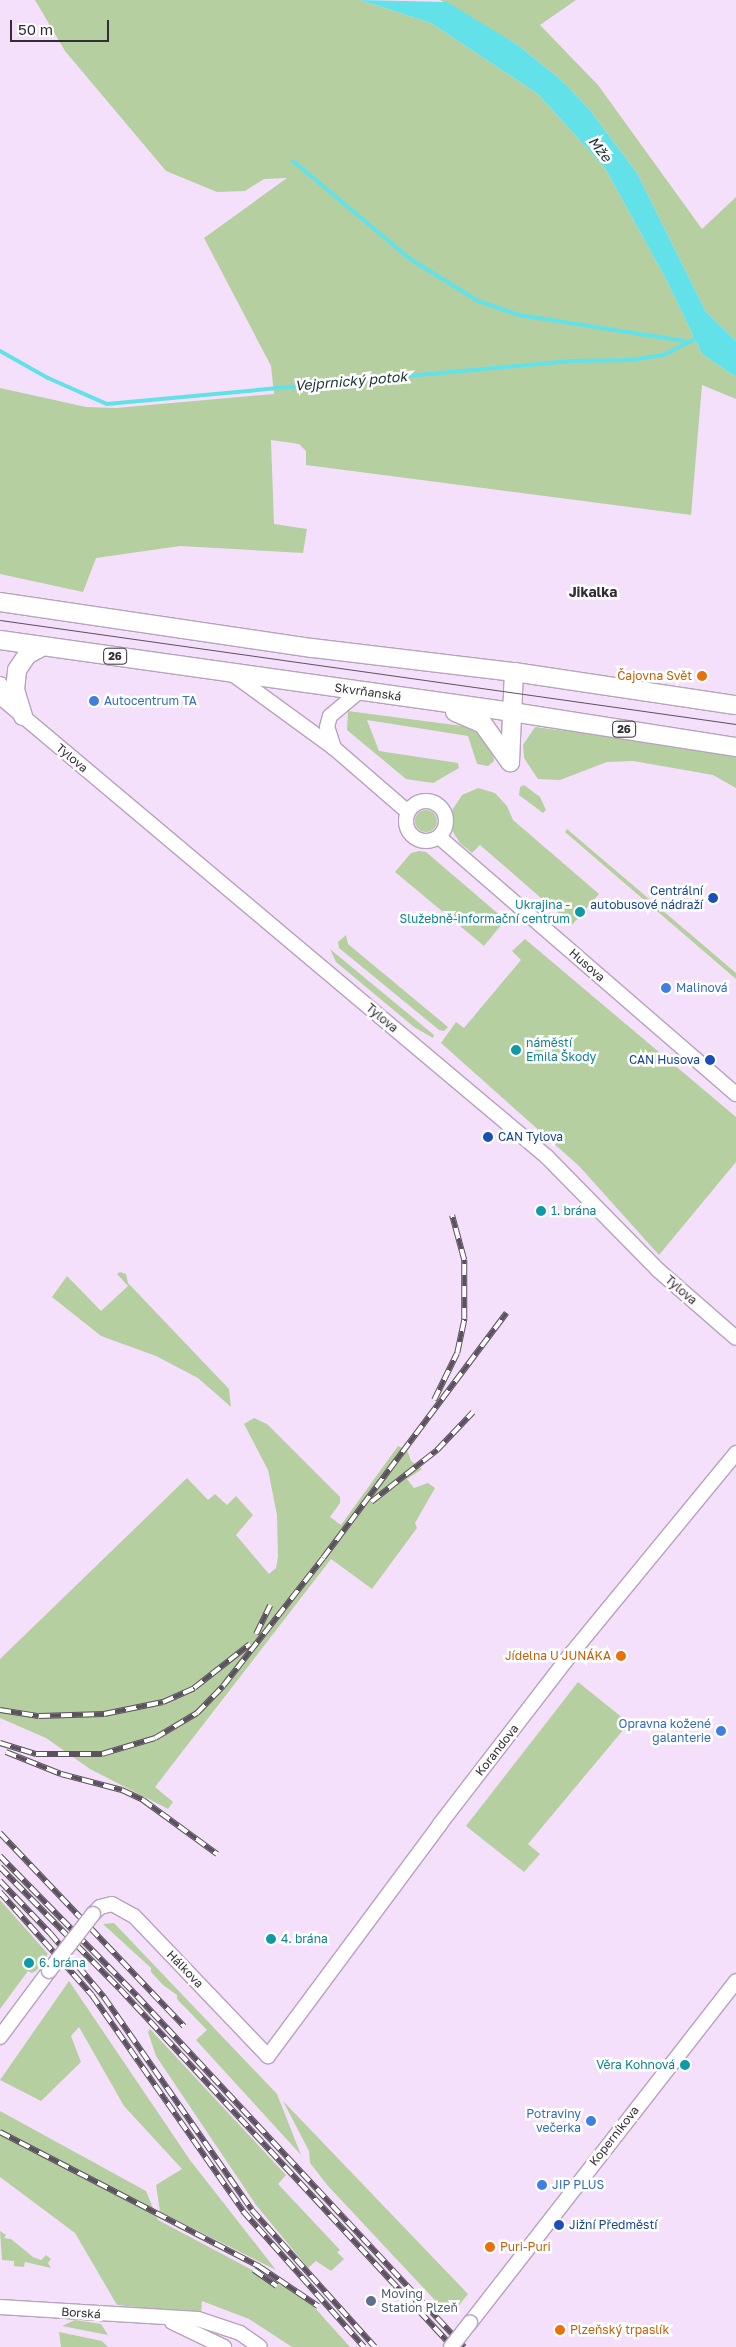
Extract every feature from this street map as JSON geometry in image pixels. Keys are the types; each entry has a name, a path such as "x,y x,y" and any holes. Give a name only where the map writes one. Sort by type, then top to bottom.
{"main road":[{"path":"0,590 69,610"},
{"path":"0,602 69,610 312,648 514,672 736,705"},
{"name":"Skvrňanská","path":"0,640 512,712 736,747"},
{"path":"20,713 15,690 17,670 26,655 42,646"},
{"path":"410,698 479,721 510,762 514,672"}],"street":[{"path":"230,673 334,748 408,812"},
{"name":"Tylova","path":"0,684 20,713"},
{"path":"334,748 327,727 330,716 360,691"},
{"name":"Tylova","path":"0,697 547,1157 658,1270 736,1338"},
{"path":"418,803 438,805 446,821 439,837 428,841 412,836 406,824 408,812 418,803"},
{"name":"Husova","path":"439,837 736,1094"},
{"name":"Korandova","path":"268,2056 559,1669 736,1453"},
{"name":"Hálkova","path":"0,2037 93,1914 100,1907 112,1904 134,1916 268,2056"},
{"name":"Koperníkova","path":"451,2347 736,1981"},
{"name":"Borská","path":"0,2307 198,2319 219,2324 260,2347"},
{"name":"Borská","path":"162,2318 208,2337 224,2347"}],"shaded area":[{"path":"35,0 360,0 431,23 538,94 605,168 667,281 702,354 736,377 736,399 702,385 691,515 306,465 306,451 299,444 271,440 274,524 307,529 303,553 180,546 96,558 83,592 0,574 0,388 86,407 116,408 274,394 271,366 204,238 287,178 264,179 245,191 217,192 166,171 65,51"},
{"path":"440,0 576,0 540,25 598,85 702,229 736,197 736,341 706,312 637,173 589,109 561,80 518,45"},
{"path":"348,711 485,729 491,736 494,761 488,766 477,764 468,736 367,720 379,751 458,763 459,768 433,783 406,779 347,730"},
{"path":"535,727 736,753 736,788 713,775 633,761 607,762 560,780 538,779 524,758 523,745"},
{"path":"524,785 540,797 546,810 543,813 519,795 520,787"},
{"path":"478,788 495,793 507,806 513,820 599,894 572,925 480,845 472,853 460,843 453,832 451,812 462,795"},
{"path":"426,810 434,813 437,821 434,829 426,832 418,829 415,821 418,813"},
{"path":"567,829 736,973 736,979 565,832"},
{"path":"426,852 502,917 502,924 484,946 395,872 411,853"},
{"path":"346,935 348,944 448,1027 444,1031 439,1030 339,948 338,942"},
{"path":"525,939 736,1117 736,1162 659,1255 579,1166 441,1043 456,1022 464,1028 521,960 512,951"},
{"path":"330,949 434,1035 433,1038 414,1027 336,962"},
{"path":"120,1272 126,1274 128,1283 229,1389 231,1407 198,1378 156,1356 101,1336 52,1297 67,1276 101,1311 128,1286 117,1274"},
{"path":"254,1418 267,1424 340,1497 340,1503 330,1517 341,1525 398,1446 407,1450 411,1461 422,1469 407,1479 414,1488 428,1483 435,1488 415,1523 417,1528 372,1589 331,1559 155,1787 173,1802 168,1809 90,1769 46,1738 0,1718 0,1659 187,1478 208,1500 215,1494 227,1505 236,1496 253,1515 236,1535 269,1574 276,1568 278,1557 277,1515 268,1470 244,1424"},
{"path":"578,1682 629,1723 528,1844 540,1854 524,1872 466,1826"},
{"path":"0,1900 48,1954 37,1970 32,1973 28,1971 0,2009"},
{"path":"114,1923 277,2094 301,2155 196,2040 207,2030 177,1999 177,1995 163,1985 151,1972 151,1968 103,1924"},
{"path":"69,1981 190,2160 276,2270 160,2212 156,2185 182,2169 124,2106 79,2027 71,2036 81,2062 41,2101 0,2080"},
{"path":"150,2029 286,2175 278,2184 340,2250 337,2252 344,2259 331,2271 316,2261 308,2268 256,2205 156,2056 148,2032"},
{"path":"283,2101 468,2294 455,2310 447,2313 328,2186 310,2163 309,2151"},
{"path":"0,2111 146,2191 158,2220 307,2299 350,2347 292,2347 249,2319 202,2301 201,2314 117,2305 75,2233 0,2177"},
{"path":"0,2231 6,2235 4,2238 11,2239 33,2257 41,2260 46,2255 51,2259 48,2263 51,2268 25,2262 24,2267 14,2266 14,2261 2,2260"},
{"path":"75,2320 101,2324 108,2335 62,2326"},
{"path":"59,2332 102,2341 108,2347 61,2347"}],"water":[{"name":"Mže","path":"360,0 447,2 518,45 561,80 589,109 637,173 706,312 736,341 736,377 702,354 667,281 605,168 538,94 431,23"}],"waterway":[{"path":"293,161 410,259 478,301 519,315 691,342"},
{"name":"Vejprnický potok","path":"0,351 48,378 107,404 569,361 631,360 664,355 698,337"}],"tram line":[{"path":"0,620 736,724"}],"railway":[{"path":"434,1400 457,1353 464,1319 464,1260 452,1216"},
{"path":"0,1743 36,1754 102,1754 155,1738 197,1713 223,1686 323,1558 506,1313"},
{"path":"371,1502 437,1450 473,1412"},
{"path":"256,1634 270,1605"},
{"path":"0,1710 39,1716 104,1714 163,1702 194,1688 250,1644"},
{"path":"6,1752 61,1774 122,1790 143,1800 217,1854"},
{"path":"0,1833 184,2026"},
{"path":"0,1856 137,1996 464,2347"},
{"path":"0,1867 120,1989 453,2347"},
{"path":"0,1881 50,1933 104,1997 252,2210 375,2347"},
{"path":"0,1892 92,1995 243,2211 364,2347"},
{"path":"0,2132 260,2267 318,2306"},
{"path":"254,2270 277,2286"}],"place":[{"name":"Čajovna Svět","path":"702,676"},
{"name":"Autocentrum TA","path":"94,701"},
{"name":"Centrální autobusové nádraží","path":"713,898"},
{"name":"Ukrajina - Služebně-informační centrum","path":"580,912"},
{"name":"Malinová","path":"666,988"},
{"name":"náměstí Emila Škody","path":"516,1050"},
{"name":"CAN Husova","path":"710,1060"},
{"name":"CAN Tylova","path":"488,1137"},
{"name":"1. brána","path":"541,1211"},
{"name":"Jídelna U JUNÁKA","path":"621,1656"},
{"name":"Opravna kožené galanterie","path":"721,1731"},
{"name":"4. brána","path":"271,1939"},
{"name":"6. brána","path":"29,1963"},
{"name":"Věra Kohnová","path":"685,2065"},
{"name":"Potraviny večerka","path":"591,2121"},
{"name":"JIP PLUS","path":"542,2185"},
{"name":"Jižní Předměstí","path":"559,2225"},
{"name":"Puri-Puri","path":"490,2247"},
{"name":"Moving Station Plzeň","path":"371,2301"},
{"name":"Plzeňský trpaslík","path":"560,2330"}],"district":[{"name":"Jikalka","path":"593,592"}]}
